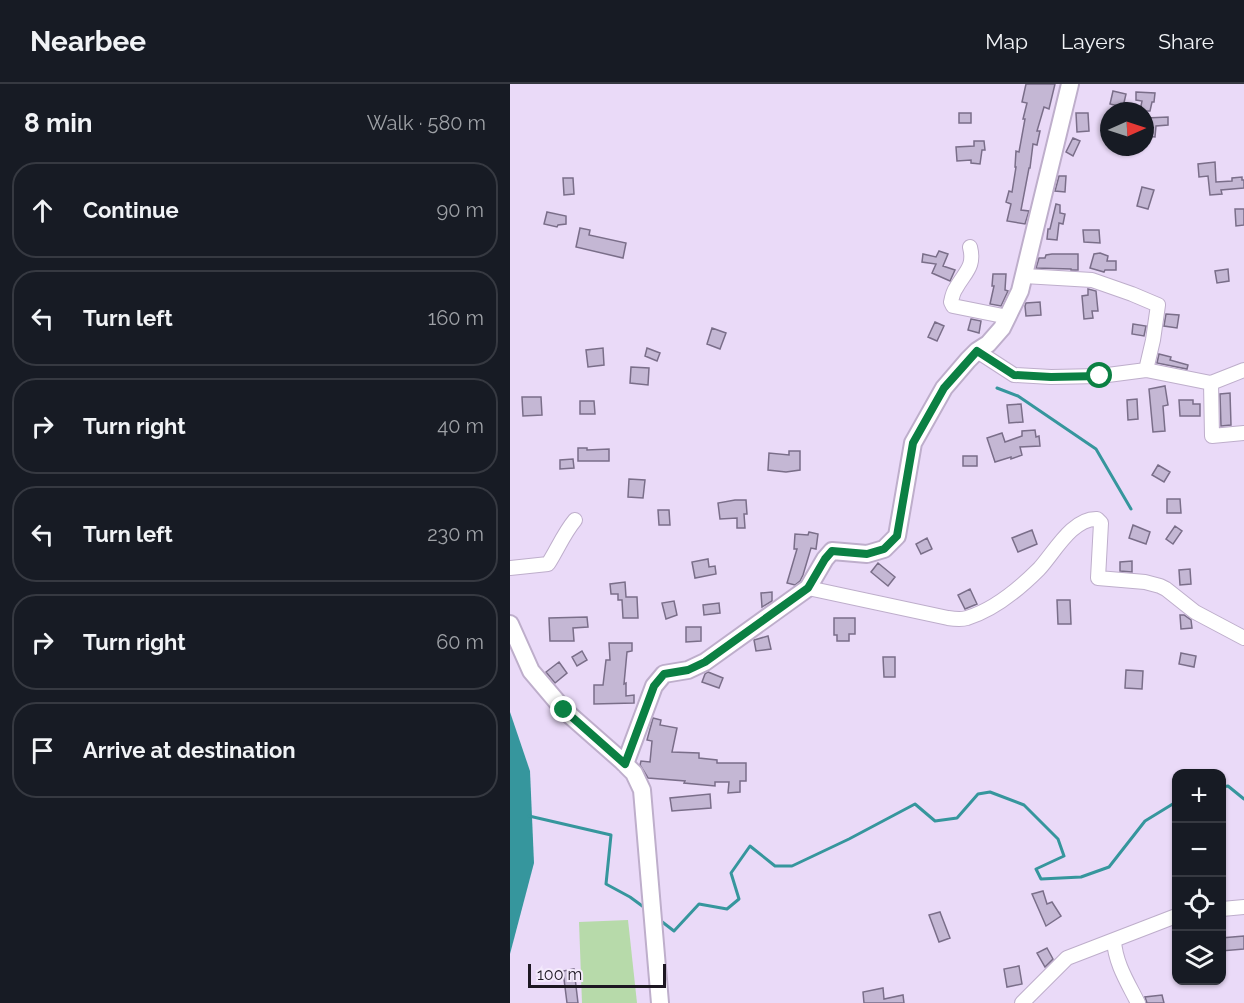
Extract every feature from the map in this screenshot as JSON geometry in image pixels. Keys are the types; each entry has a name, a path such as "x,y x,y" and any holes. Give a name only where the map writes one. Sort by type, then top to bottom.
{"main road":[{"path":"625,764 654,686 664,674 688,670 705,662 808,588 832,551 867,554 884,549 897,536 913,443 944,388 977,351 996,336 1020,291 1070,84"},
{"path":"510,624 531,671 564,710 625,764 642,790 660,1003"}],"street":[{"path":"970,247 972,256 970,267 954,290 951,302 953,306 1008,317"},
{"path":"1024,276 1092,280 1158,305 1146,369"},
{"path":"977,351 1014,375 1100,376 1146,369 1211,383 1244,370"},
{"path":"1211,383 1212,436 1244,433"},
{"path":"808,588 948,618 964,619 978,614 1005,598 1039,569 1070,532 1081,523 1097,519 1101,523 1098,578 1160,585 1195,612 1244,638"},
{"path":"510,568 548,564 575,520"},
{"path":"1226,909 1244,907"},
{"path":"1022,1003 1067,958 1172,918"},
{"path":"1114,940 1114,950 1121,970 1138,1003"}],"shaded area":[{"path":"510,712 530,771 534,863 510,954"},
{"path":"628,920 637,1003 582,1003 579,922"}],"building":[{"path":"1026,84 1055,84 1049,109 1044,107 1037,131 1040,131 1037,145 1033,144 1021,210 1029,211 1025,224 1007,221 1011,204 1006,202 1009,191 1012,192 1016,151 1019,152 1025,119 1023,119 1027,103 1022,102"},
{"path":"1113,91 1126,94 1124,102 1110,102"},
{"path":"1136,92 1155,93 1154,102 1136,100"},
{"path":"959,113 971,113 971,123 959,123"},
{"path":"1076,113 1088,113 1089,131 1077,132"},
{"path":"1168,117 1168,125 1156,126 1155,137 1154,137 1154,118"},
{"path":"1073,138 1080,141 1073,156 1066,152"},
{"path":"974,141 984,141 985,150 982,150 980,164 971,163 971,160 957,161 956,147 974,146"},
{"path":"1215,162 1216,182 1232,181 1232,178 1242,177 1244,188 1221,190 1222,194 1210,195 1208,176 1199,177 1198,164"},
{"path":"1059,176 1066,176 1065,192 1055,191"},
{"path":"563,178 573,178 574,194 564,195"},
{"path":"1142,187 1154,190 1148,209 1137,206"},
{"path":"1056,204 1060,205 1060,213 1065,214 1063,224 1059,223 1057,240 1047,239 1048,229 1050,229"},
{"path":"1235,209 1244,209 1244,225 1236,226"},
{"path":"547,212 566,216 566,224 557,227 544,224"},
{"path":"580,228 590,230 589,235 626,243 623,258 576,247"},
{"path":"1083,230 1099,230 1100,243 1084,242"},
{"path":"939,251 948,254 943,266 955,270 950,281 932,273 936,264 922,262 923,254 936,257"},
{"path":"1100,253 1108,256 1107,261 1116,261 1116,270 1105,270 1104,272 1090,268 1094,254"},
{"path":"1052,254 1078,254 1078,270 1036,268 1039,258"},
{"path":"1228,269 1229,281 1217,283 1215,271"},
{"path":"993,274 1006,274 1005,290 1008,291 1001,306 990,304 994,286 992,286"},
{"path":"1088,289 1096,291 1098,311 1092,311 1093,318 1084,319 1082,296 1088,295"},
{"path":"1040,302 1041,315 1026,316 1026,303"},
{"path":"1166,314 1179,315 1177,328 1164,326"},
{"path":"971,319 981,321 979,333 968,330"},
{"path":"935,322 944,326 937,341 928,337"},
{"path":"1133,324 1146,326 1144,336 1132,334"},
{"path":"712,328 726,333 720,349 707,344"},
{"path":"603,348 604,365 588,367 586,350"},
{"path":"647,348 660,353 657,361 645,356"},
{"path":"1159,354 1188,365 1187,369 1157,363"},
{"path":"631,367 649,368 648,385 630,383"},
{"path":"1165,386 1168,405 1163,406 1165,431 1153,432 1149,389"},
{"path":"1230,393 1231,425 1221,426 1220,394"},
{"path":"522,397 541,397 542,415 523,416"},
{"path":"1137,399 1138,419 1128,420 1127,400"},
{"path":"1179,400 1193,400 1193,404 1200,404 1200,416 1180,416"},
{"path":"580,401 594,401 595,414 580,414"},
{"path":"1021,404 1023,422 1009,423 1007,405"},
{"path":"1035,430 1036,437 1039,436 1040,446 1020,447 1022,455 995,462 987,438 1002,433 1005,442 1022,436 1022,431"},
{"path":"578,448 609,449 609,461 578,461"},
{"path":"789,451 800,451 800,470 786,472 768,470 769,453 789,455"},
{"path":"963,456 977,456 977,466 963,466"},
{"path":"573,459 574,468 560,469 560,460"},
{"path":"1158,465 1170,472 1164,482 1152,475"},
{"path":"629,479 645,480 643,498 628,497"},
{"path":"1167,499 1180,499 1181,513 1167,513"},
{"path":"746,500 745,528 737,528 737,518 720,519 718,503"},
{"path":"658,510 669,510 670,525 659,525"},
{"path":"1133,525 1150,532 1146,544 1129,538"},
{"path":"1175,526 1182,531 1173,544 1166,539"},
{"path":"1032,530 1037,544 1018,552 1012,538"},
{"path":"809,532 818,534 816,549 811,548 800,581 795,585 787,583 797,549 794,549 795,534 808,535"},
{"path":"927,538 932,549 921,554 916,544"},
{"path":"708,559 709,567 715,566 716,574 695,578 692,562"},
{"path":"1132,561 1132,572 1120,571 1120,562"},
{"path":"878,563 895,577 888,586 871,572"},
{"path":"1190,569 1191,584 1180,585 1179,570"},
{"path":"625,582 626,597 637,597 638,618 623,618 622,600 618,600 618,594 611,594 610,584"},
{"path":"970,589 977,604 965,609 958,595"},
{"path":"772,592 772,601 762,607 761,593"},
{"path":"1057,600 1070,600 1071,624 1058,624"},
{"path":"674,601 677,615 666,619 662,603"},
{"path":"719,603 720,613 704,615 703,605"},
{"path":"1180,615 1191,620 1192,628 1181,629"},
{"path":"587,617 588,627 573,628 574,641 550,641 549,618"},
{"path":"834,618 855,618 855,634 849,634 849,641 837,641 837,635 834,635"},
{"path":"686,627 701,627 701,641 686,642"},
{"path":"768,636 771,649 756,651 754,640"},
{"path":"609,643 632,643 632,651 627,652 624,684 626,683 626,696 634,695 634,703 594,704 594,685 603,685 606,660 610,660"},
{"path":"582,651 587,660 577,666 572,657"},
{"path":"1181,653 1196,656 1194,667 1179,664"},
{"path":"883,657 895,657 895,677 884,677"},
{"path":"559,662 567,673 555,683 546,672"},
{"path":"1126,670 1143,671 1142,689 1125,688"},
{"path":"708,672 723,678 719,688 702,682"},
{"path":"653,718 661,720 660,725 677,728 672,752 699,753 699,758 717,760 717,763 746,763 746,781 740,781 740,792 728,793 729,782 715,782 715,786 648,778 640,765 641,761 650,762 652,741 647,740"},
{"path":"710,794 711,808 672,811 670,798"},
{"path":"1043,891 1047,904 1052,902 1061,916 1046,926 1032,894"},
{"path":"940,912 950,938 939,942 929,915"},
{"path":"1244,936 1244,949 1226,951 1226,938"},
{"path":"1047,948 1053,959 1045,967 1037,953"},
{"path":"1019,966 1022,984 1007,987 1004,969"},
{"path":"574,969 578,1003 567,1003 563,971"},
{"path":"883,988 884,999 903,995 904,1003 864,1003 863,992"},
{"path":"1162,995 1164,1003 1147,1003 1145,997"}],"waterway":[{"path":"997,388 1018,396 1096,449 1131,509"},
{"path":"1226,786 1244,799"},
{"path":"661,921 674,931 699,904 727,909 739,899 731,873 750,846 775,866 792,866 915,804 935,821 957,818 978,794 990,792 1024,805 1058,839 1064,856 1036,869 1041,879 1081,877 1109,867 1145,821 1172,804"},
{"path":"529,816 611,835 606,884 645,908"}],"route":[{"path":"564,710 625,764 654,686 664,674 688,670 705,662 808,588 832,551 867,554 884,549 897,536 913,443 944,388 977,351 1014,375 1100,376"}]}
